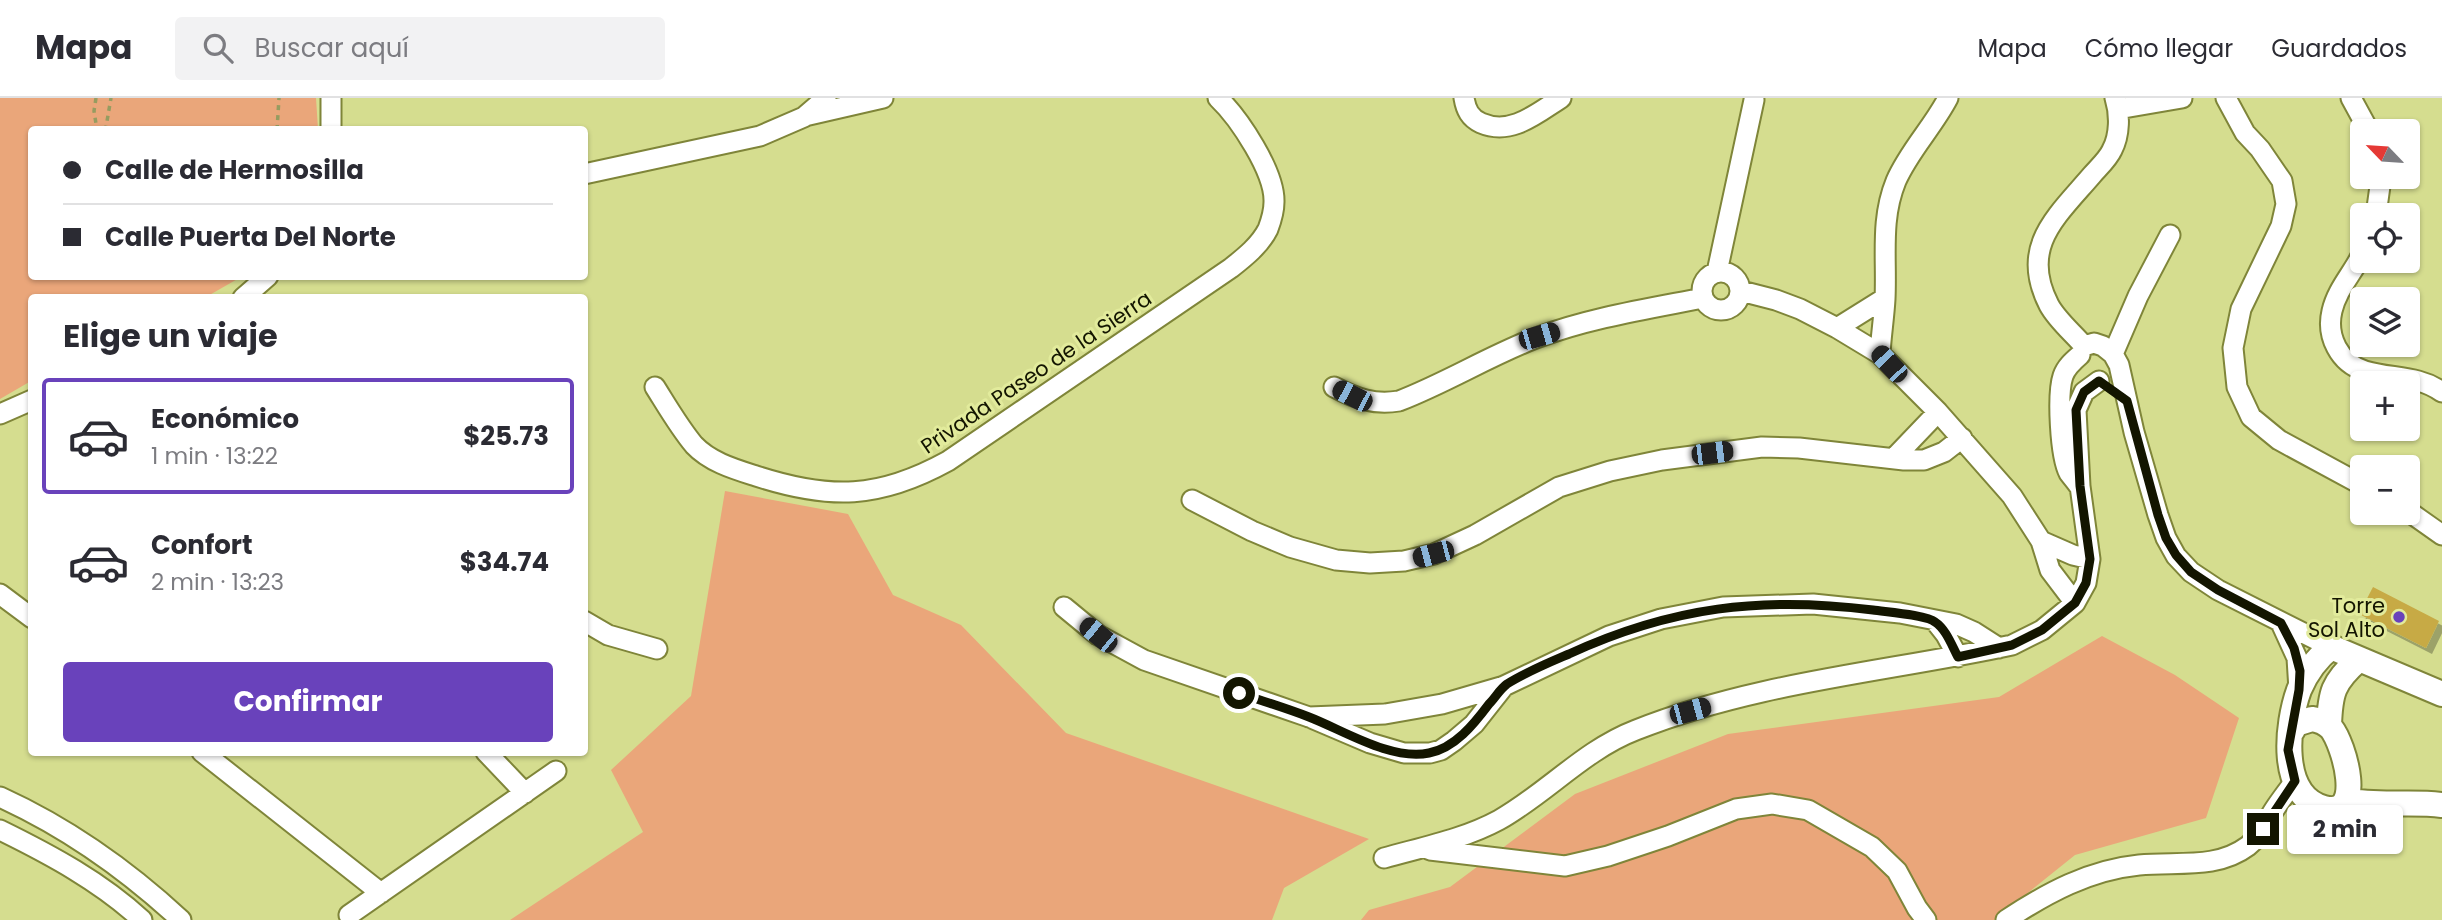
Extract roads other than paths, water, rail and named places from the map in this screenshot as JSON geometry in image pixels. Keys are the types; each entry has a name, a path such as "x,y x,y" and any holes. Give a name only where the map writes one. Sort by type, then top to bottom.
{"street":[{"path":"331,98 331,126"},
{"path":"804,117 826,98"},
{"path":"588,173 760,136 804,117 883,98"},
{"name":"Privada Paseo de la Sierra","path":"655,387 695,446 715,461 734,469 814,491 850,494 883,488 921,476 948,461 1251,253 1267,230 1274,200 1266,172 1253,144 1227,106 1218,98"},
{"path":"1465,105 1476,121 1493,128 1507,128 1526,120 1560,98"},
{"path":"1880,354 1885,298 1884,237 1888,206 1897,179 1948,98"},
{"path":"2127,401 2081,364 2082,350 2050,308 2038,279 2040,245 2051,223 2112,150 2118,128 2117,104 2182,98"},
{"path":"2225,98 2245,133 2260,149 2282,181 2286,204 2281,226 2241,309 2233,348 2237,387 2251,417 2279,440 2350,478"},
{"path":"2351,98 2362,119"},
{"path":"1717,272 1754,100"},
{"path":"2113,354 2170,235"},
{"path":"2350,273 2332,311 2330,331 2336,347 2346,360 2362,370 2431,383 2442,392"},
{"path":"1711,274 1731,274 1737,279 1741,292 1737,303 1725,310 1712,308 1703,298 1703,285 1711,274"},
{"path":"248,294 263,280"},
{"path":"1741,292 1776,300 1838,328 1880,354 1938,412 2012,496 2041,541 2050,570 2075,603"},
{"path":"1335,387 1374,403 1399,401 1506,349 1539,336 1611,316 1703,298"},
{"path":"1838,328 1885,298"},
{"path":"2080,486 2068,472 2060,397 2064,374 2070,363 2082,350 2094,343 2113,354 2124,381 2127,401 2166,538 2191,572 2218,590 2281,623 2358,660 2442,694"},
{"path":"1384,858 1463,837 1499,820 1535,797 1583,758 1608,742 1690,711 1756,693 1999,648 2012,645 2042,630 2075,603 2086,583 2090,559 2080,486 2076,410 2084,392 2099,381"},
{"path":"0,414 28,402"},
{"path":"1894,458 1938,412"},
{"path":"1192,499 1252,531 1290,547 1336,560 1370,563 1404,561 1433,554 1475,535 1559,487 1610,471 1662,460 1762,447 1924,460 1944,452 1962,438"},
{"path":"2420,519 2442,535"},
{"path":"2041,541 2073,555 2090,559"},
{"path":"0,594 28,615"},
{"path":"1309,717 1415,710 1504,686 1609,636 1661,619 1723,607 1813,604 1900,613 1956,625 1974,632 1999,648"},
{"path":"1064,607 1098,635 1144,660 1309,717 1390,750 1418,755 1441,750 1474,724 1504,686"},
{"path":"1935,621 1958,657"},
{"path":"588,623 608,635 657,649"},
{"path":"2281,623 2300,671 2288,750 2295,781 2302,793 2320,807 2335,809 2342,806 2349,790 2339,745 2329,726 2329,699 2335,684 2358,660"},
{"path":"2299,690 2316,662 2331,647"},
{"path":"2292,731 2296,724 2312,719 2329,726"},
{"path":"207,756 381,893"},
{"path":"490,756 525,793"},
{"path":"349,915 556,771"},
{"path":"2006,920 2067,884 2101,872 2139,864 2188,864 2227,858 2249,845 2295,781"},
{"path":"0,797 60,827 96,849 181,920"},
{"path":"2346,800 2367,805 2414,802 2442,805"},
{"path":"1418,849 1564,866 1608,856 1736,809 1772,804 1808,810 1871,848 1897,872 1926,920"},
{"path":"1,832 59,860 119,899 142,920"}],"place":[{"name":"Torre Sol Alto","path":"2399,617"}]}
